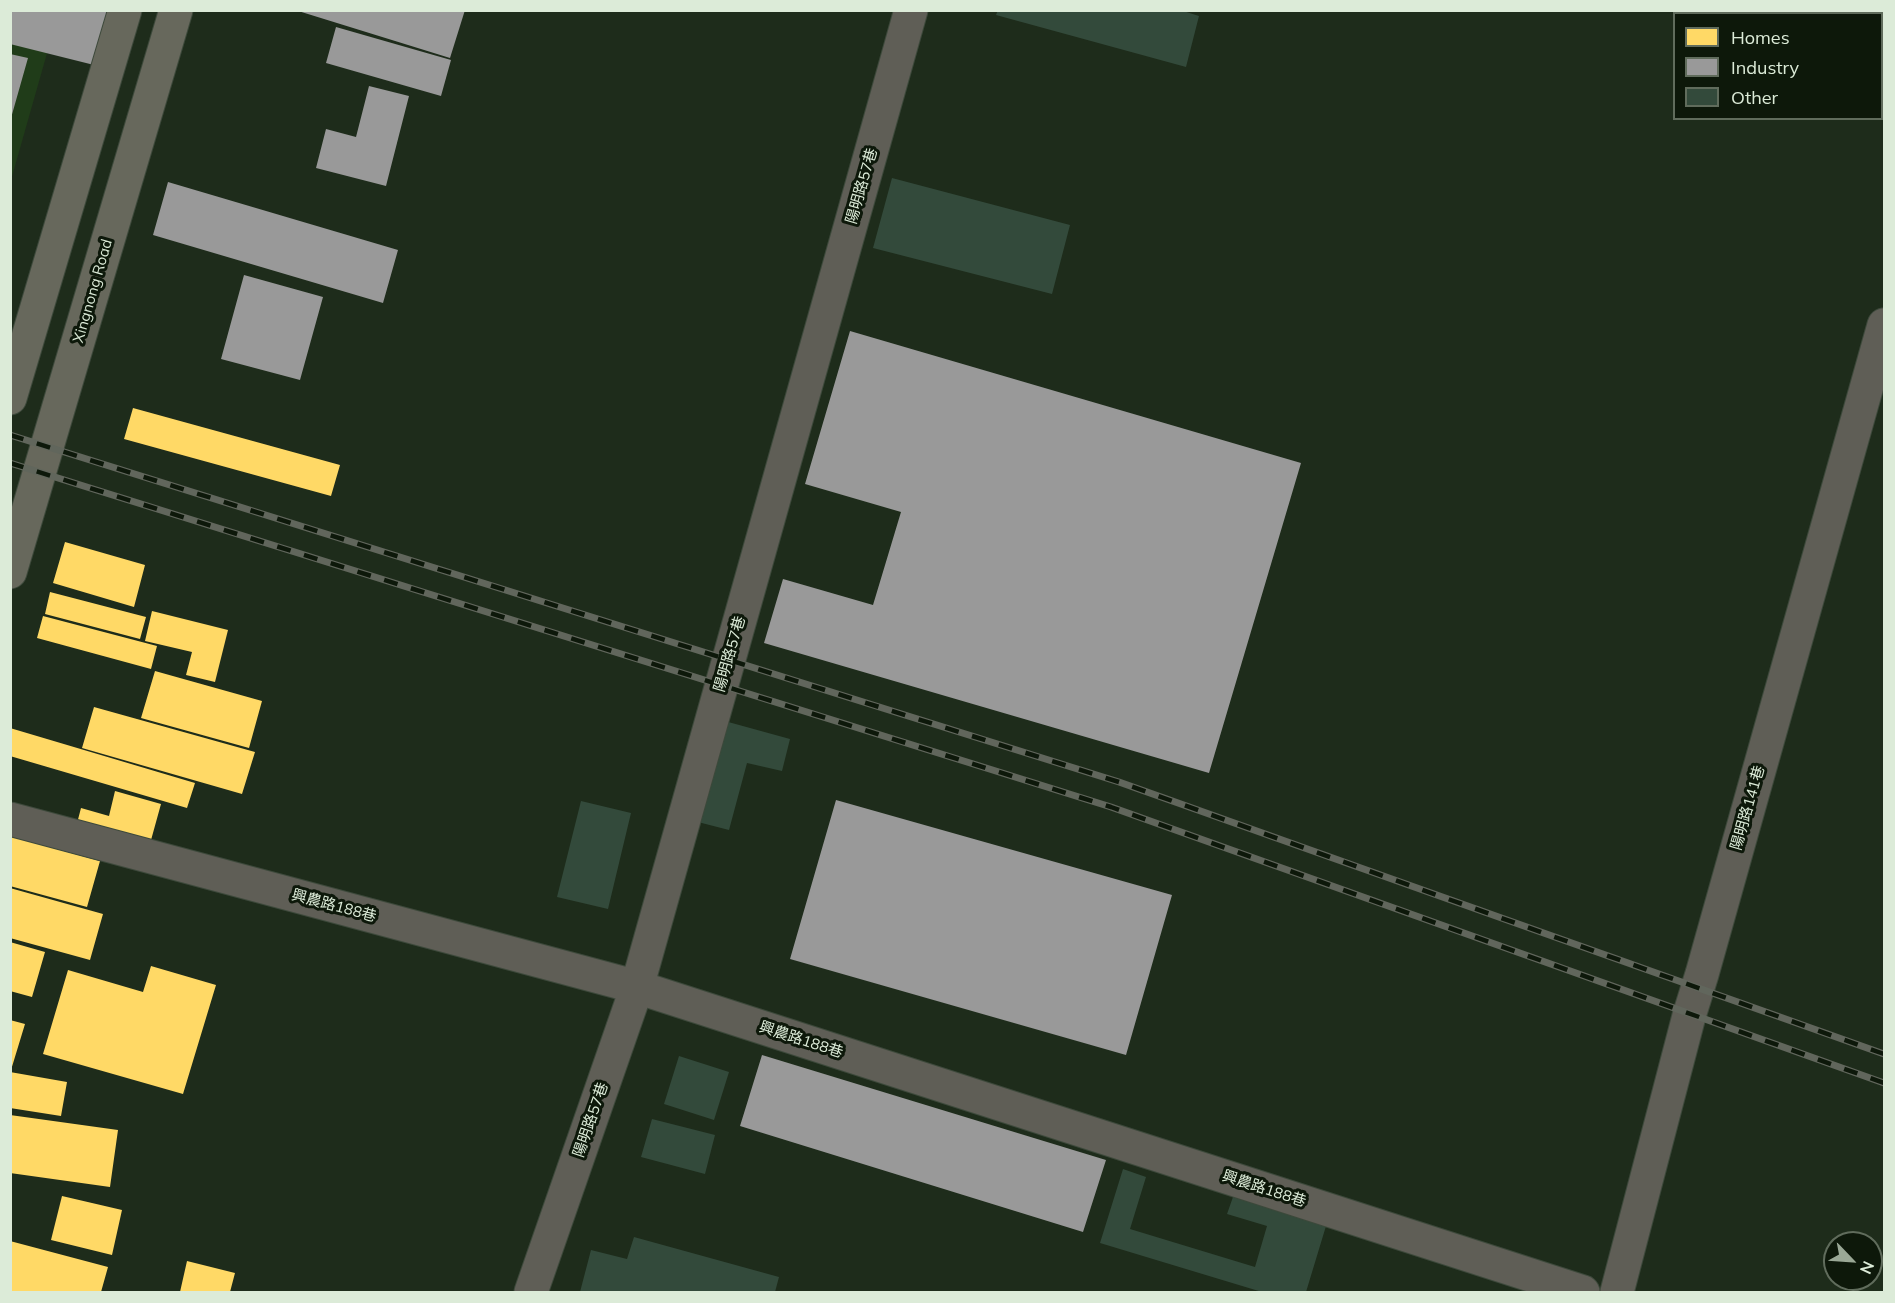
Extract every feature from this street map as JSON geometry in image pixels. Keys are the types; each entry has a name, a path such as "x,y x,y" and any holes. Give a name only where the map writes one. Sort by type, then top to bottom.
{"main road":[{"path":"10,398 125,10"},
{"name":"Xingnong Road","path":"10,572 176,10"}],"lane":[{"name":"陽明路57巷","path":"531,1293 637,987 911,10"},
{"name":"陽明路141巷","path":"1617,1293 1689,1016 1884,325"},
{"name":"興農路188巷","path":"10,819 637,987 1583,1293"}],"shaded area":[{"path":"11,11 59,11 11,180"}],"building: Homes":[{"path":"133,408 340,465 331,496 124,439"},
{"path":"65,542 145,565 134,607 53,583"},
{"path":"50,592 146,617 140,639 45,614"},
{"path":"152,611 228,630 215,682 186,675 192,652 145,641"},
{"path":"43,616 157,646 151,669 37,638"},
{"path":"155,671 262,701 249,748 141,718"},
{"path":"94,707 255,752 242,794 82,748"},
{"path":"10,728 195,783 187,808 10,756"},
{"path":"115,791 161,804 148,851 75,831 81,808 109,816"},
{"path":"10,836 100,861 87,907 10,886"},
{"path":"10,888 103,914 90,960 10,938"},
{"path":"10,942 45,952 32,997 10,991"},
{"path":"151,966 216,985 183,1094 43,1054 68,970 143,992"},
{"path":"10,1020 25,1024 11,1070 10,1070"},
{"path":"10,1072 67,1082 61,1116 10,1108"},
{"path":"10,1115 118,1130 110,1187 10,1173"},
{"path":"62,1196 122,1210 112,1255 51,1240"},
{"path":"10,1241 108,1267 101,1292 10,1292"},
{"path":"187,1261 235,1273 230,1292 180,1292"}],"building: Industry":[{"path":"10,10 109,10 94,65 10,44"},
{"path":"295,10 465,10 450,58"},
{"path":"336,27 451,60 441,96 326,63"},
{"path":"10,54 28,58 11,118 10,118"},
{"path":"369,86 409,96 386,186 316,168 326,129 356,137"},
{"path":"168,182 398,250 383,303 153,235"},
{"path":"244,275 323,297 300,380 221,359"},
{"path":"850,331 1301,463 1209,773 764,643 783,579 873,605 901,512 805,484"},
{"path":"836,800 1172,895 1126,1055 790,959"},
{"path":"762,1055 1106,1160 1083,1232 740,1126"}],"building: Other":[{"path":"998,10 1180,10 1199,16 1186,67 996,15"},
{"path":"892,178 1070,225 1052,294 873,248"},
{"path":"721,720 790,739 782,771 747,763 729,830 694,821"},
{"path":"581,801 631,813 608,909 557,897"},
{"path":"679,1056 729,1072 714,1120 664,1104"},
{"path":"652,1119 715,1135 705,1174 641,1157"},
{"path":"1123,1169 1146,1177 1130,1229 1255,1267 1267,1226 1227,1214 1233,1197 1326,1226 1306,1292 1262,1292 1100,1243"},
{"path":"634,1237 779,1277 775,1292 580,1292 591,1250 627,1259"}],"railway":[{"path":"10,435 1119,782 1884,1054"},
{"path":"10,463 1111,807 1884,1083"}]}
